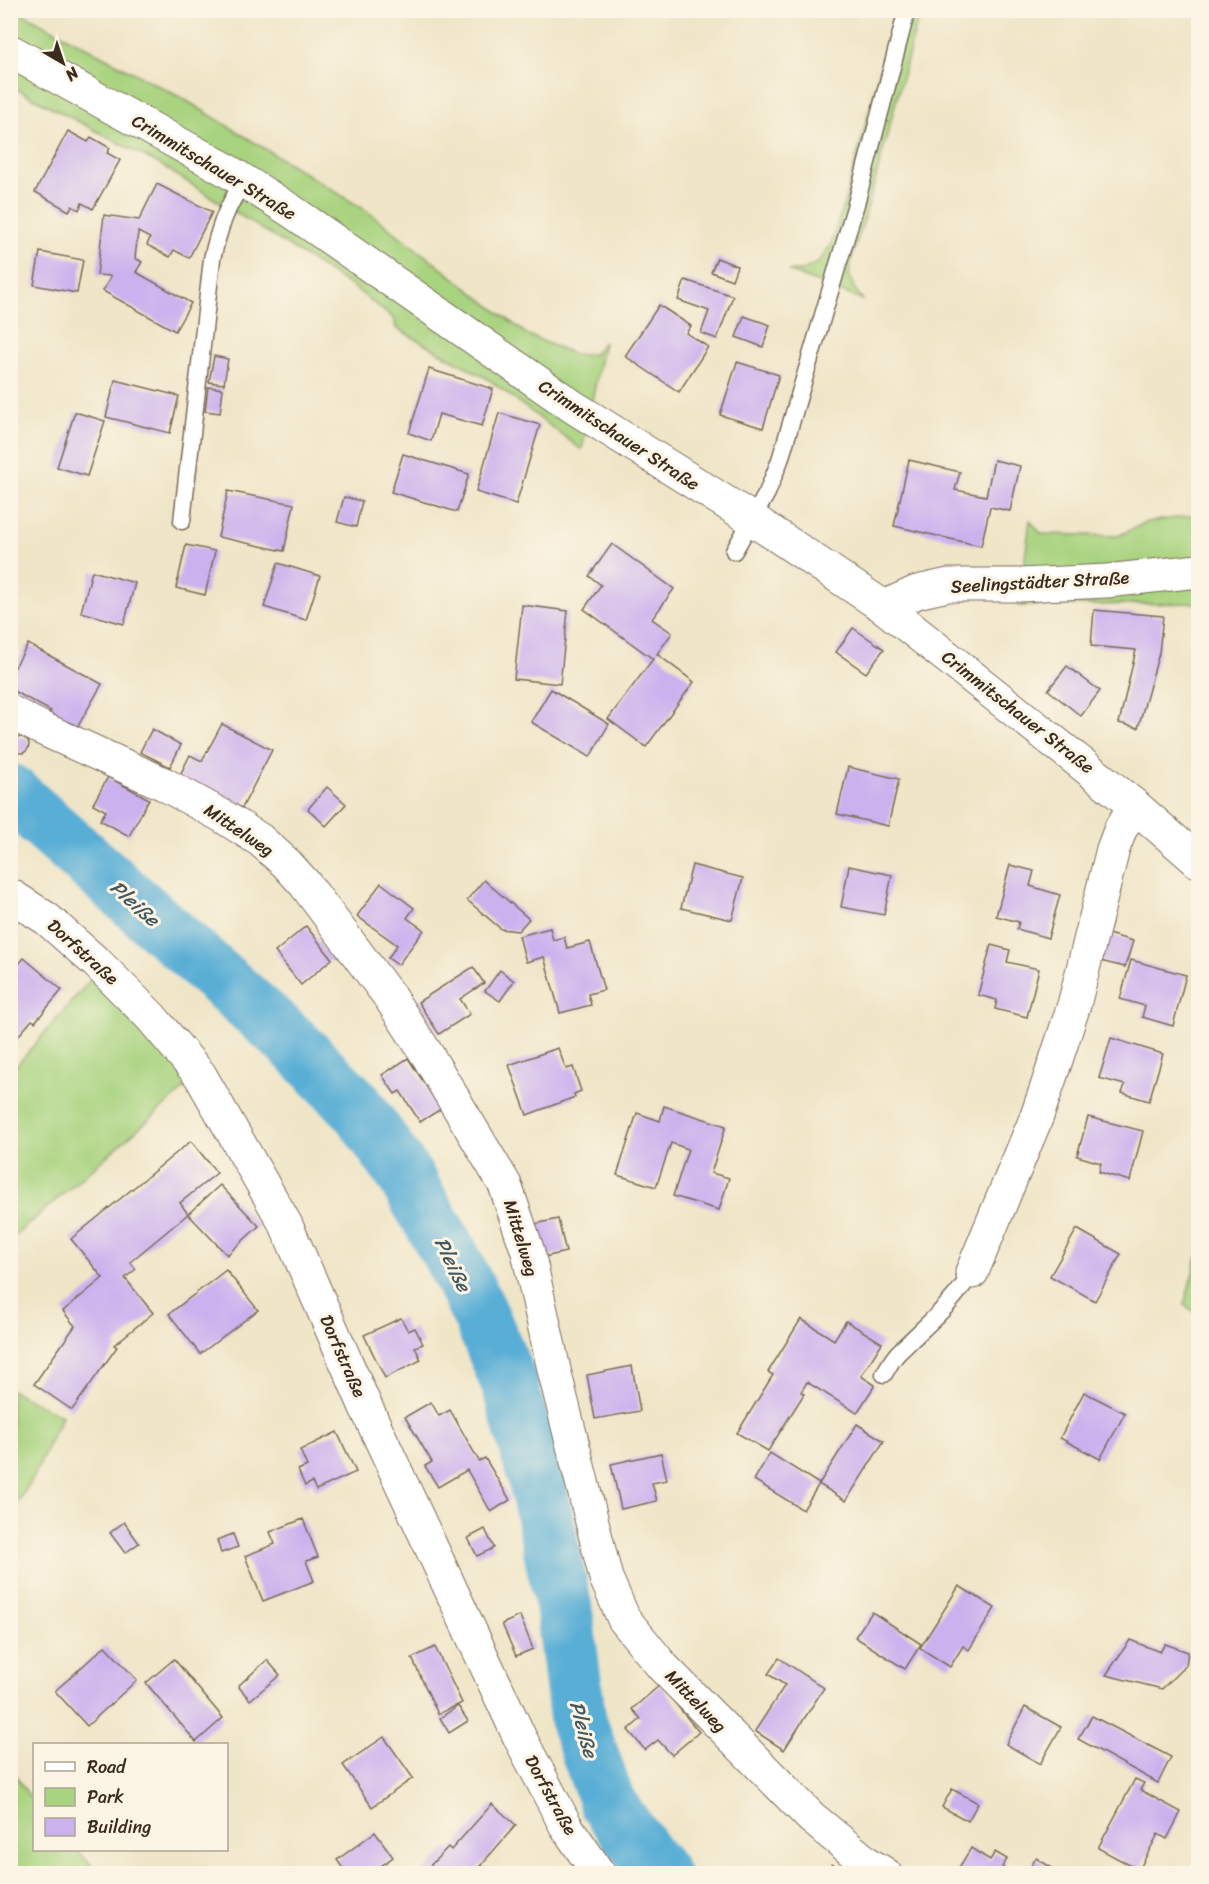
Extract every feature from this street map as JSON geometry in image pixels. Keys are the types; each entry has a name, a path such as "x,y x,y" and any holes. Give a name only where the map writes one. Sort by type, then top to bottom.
{"street":[{"name":"Crimmitschauer Straße","path":"10,51 244,181 318,229 572,406 752,519 884,607 1136,806 1198,861"},
{"name":"Seelingstädter Straße","path":"884,607 917,592 948,585 1020,585 1096,581 1198,571"},
{"name":"Mittelweg","path":"10,712 164,784 224,817 260,840 286,863 311,892 389,996 428,1056 505,1185 528,1252 555,1374 606,1578 624,1619 663,1667 804,1810 867,1863 885,1874"},
{"path":"972,1272 1037,1116 1074,1005 1113,849 1121,828 1136,806"},
{"name":"Dorfstraße","path":"10,895 47,919 98,964 151,1017 200,1075 286,1225 364,1403 520,1738 566,1826 599,1874"}],"lane":[{"path":"734,551 767,493 780,460 856,204 907,10"},
{"path":"182,521 212,259 226,211 244,181"},
{"path":"884,1374 898,1352 961,1291 972,1272"}],"green space":[{"path":"10,11 18,11 187,101 367,211 528,335 576,355 594,354 604,342 582,450 488,379 396,328 394,319 353,287 161,165 11,86"},
{"path":"896,11 920,11 869,203 852,257 849,274 854,288 863,300 788,271 802,271 819,262 830,246 844,204"},
{"path":"1198,515 1198,603 1019,606 1030,520 1041,534 1118,536 1147,522"},
{"path":"98,971 197,1078 11,1239 11,1072"},
{"path":"1198,1255 1198,1314 1184,1305"},
{"path":"11,1390 62,1416 32,1480 11,1513"},
{"path":"11,1769 33,1802 33,1851 78,1851 99,1873 11,1873"}],"building":[{"path":"68,131 88,142 91,137 110,148 107,153 120,160 93,209 82,203 79,210 72,206 69,211 35,192"},
{"path":"157,184 212,212 189,258 174,250 170,257 147,245 150,238 138,232 135,258 142,262 136,272 191,303 175,331 103,291 111,276 97,275 104,215 139,220"},
{"path":"40,252 83,260 77,293 34,285"},
{"path":"717,258 737,266 732,280 711,272"},
{"path":"685,280 733,296 717,339 701,333 709,311 678,300"},
{"path":"659,305 691,326 686,333 708,347 679,392 625,356"},
{"path":"744,316 770,325 763,347 736,337"},
{"path":"214,356 228,359 224,384 209,382"},
{"path":"737,362 779,375 763,428 720,415"},
{"path":"429,369 493,389 482,426 439,414 431,441 409,433"},
{"path":"115,380 179,396 170,433 106,417"},
{"path":"208,387 223,389 220,413 205,411"},
{"path":"75,412 105,421 87,476 57,467"},
{"path":"499,413 540,425 516,504 476,492"},
{"path":"403,454 469,474 457,512 391,492"},
{"path":"909,460 960,472 955,490 986,496 994,460 1020,466 1010,511 990,507 981,546 894,526"},
{"path":"228,491 294,504 284,551 218,537"},
{"path":"344,497 362,501 356,527 337,522"},
{"path":"612,544 674,589 652,619 672,633 657,654 694,682 646,747 608,719 653,659 584,609 601,585 589,576"},
{"path":"186,545 215,551 205,595 176,588"},
{"path":"278,563 320,576 306,620 264,607"},
{"path":"92,571 135,583 124,624 81,612"},
{"path":"522,605 568,611 560,684 514,679"},
{"path":"1094,610 1163,616 1159,653 1138,728 1119,723 1136,650 1091,646"},
{"path":"853,628 884,649 866,673 836,652"},
{"path":"28,644 102,684 74,733 47,719 51,711 10,689 10,676"},
{"path":"1067,666 1100,691 1081,716 1048,690"},
{"path":"551,689 609,724 590,757 531,722"},
{"path":"222,724 272,750 242,808 179,777 190,755 202,761"},
{"path":"152,729 181,745 170,767 140,752"},
{"path":"21,737 27,739 29,745 27,751 21,753 15,751 13,745 15,739"},
{"path":"848,767 899,779 888,826 837,814"},
{"path":"108,777 149,799 129,836 100,820 106,811 93,804"},
{"path":"327,787 346,804 326,826 308,809"},
{"path":"692,865 743,878 732,920 681,908"},
{"path":"1010,865 1034,871 1030,886 1060,895 1048,938 1017,929 1019,922 996,916"},
{"path":"849,866 892,875 884,915 841,907"},
{"path":"484,880 529,919 518,931 501,929 467,900"},
{"path":"381,883 414,908 407,918 424,930 398,965 388,958 397,945 357,916"},
{"path":"306,926 332,959 301,985 275,952"},
{"path":"550,928 553,940 564,937 567,948 590,942 604,990 588,994 591,1005 560,1013 544,957 526,962 519,936"},
{"path":"1108,934 1133,941 1125,967 1100,961"},
{"path":"991,945 1010,950 1007,962 1039,969 1027,1017 995,1009 997,1000 978,995"},
{"path":"24,958 62,990 35,1022 32,1020 14,1041 10,1038 10,974"},
{"path":"1131,960 1186,975 1173,1026 1142,1017 1145,1006 1120,999"},
{"path":"473,967 484,983 460,999 470,1014 439,1034 418,1002"},
{"path":"500,970 514,981 500,1001 485,991"},
{"path":"1111,1038 1163,1054 1149,1101 1122,1093 1125,1085 1099,1078"},
{"path":"558,1048 566,1069 573,1067 581,1091 574,1094 575,1097 527,1115 509,1065"},
{"path":"408,1058 441,1109 420,1122 400,1091 395,1094 382,1075"},
{"path":"664,1106 726,1126 711,1173 729,1178 719,1210 673,1196 688,1149 671,1143 656,1187 617,1175 637,1113 660,1121"},
{"path":"1088,1117 1143,1131 1130,1181 1099,1172 1101,1163 1077,1156"},
{"path":"191,1141 217,1173 180,1203 188,1214 130,1262 136,1269 125,1278 153,1313 114,1345 117,1347 72,1410 34,1384 75,1326 63,1311 103,1278 71,1239"},
{"path":"220,1185 259,1226 227,1255 188,1214"},
{"path":"558,1219 566,1252 544,1257 535,1224"},
{"path":"1077,1229 1121,1254 1095,1301 1050,1276"},
{"path":"226,1270 258,1310 200,1354 169,1314"},
{"path":"401,1318 408,1331 415,1328 423,1344 415,1347 421,1360 385,1378 364,1335"},
{"path":"801,1319 834,1340 846,1321 882,1343 861,1376 875,1385 857,1413 807,1382 801,1392 804,1394 768,1451 737,1433 773,1375 768,1372"},
{"path":"632,1366 640,1411 595,1419 587,1375"},
{"path":"1084,1392 1125,1413 1100,1459 1060,1438"},
{"path":"431,1402 439,1416 450,1410 479,1461 485,1458 510,1500 491,1512 467,1470 438,1487 425,1466 432,1462 405,1417"},
{"path":"857,1424 884,1441 846,1501 819,1484"},
{"path":"337,1432 356,1472 316,1490 312,1482 305,1486 298,1470 307,1466 300,1450"},
{"path":"661,1453 667,1480 652,1483 657,1501 621,1509 611,1464"},
{"path":"770,1453 819,1484 803,1510 754,1480"},
{"path":"303,1519 318,1557 306,1561 314,1581 263,1601 245,1556 275,1544 270,1532"},
{"path":"124,1522 139,1543 125,1553 110,1533"},
{"path":"485,1529 494,1548 477,1556 468,1538"},
{"path":"233,1534 238,1547 221,1553 217,1540"},
{"path":"959,1586 995,1608 969,1650 963,1646 950,1667 920,1648"},
{"path":"872,1612 921,1644 905,1669 855,1637"},
{"path":"520,1616 533,1649 516,1656 502,1624"},
{"path":"1130,1640 1160,1652 1165,1644 1188,1652 1186,1665 1162,1689 1106,1675"},
{"path":"105,1646 137,1680 87,1726 55,1691"},
{"path":"435,1647 462,1703 438,1714 412,1658"},
{"path":"779,1658 824,1688 784,1750 755,1731 785,1685 768,1674"},
{"path":"174,1659 223,1718 196,1742 146,1683"},
{"path":"267,1660 280,1675 250,1700 238,1686"},
{"path":"660,1685 699,1732 672,1755 658,1740 645,1750 628,1730 641,1719 632,1709"},
{"path":"458,1706 468,1721 449,1733 440,1718"},
{"path":"1025,1707 1061,1727 1040,1764 1006,1744"},
{"path":"1092,1716 1171,1757 1158,1783 1078,1739"},
{"path":"384,1737 413,1778 372,1807 343,1765"},
{"path":"1135,1779 1144,1783 1140,1790 1181,1812 1167,1839 1158,1834 1139,1870 1098,1848"},
{"path":"952,1789 978,1803 968,1821 942,1807"},
{"path":"492,1804 516,1825 473,1874 428,1874 425,1871 448,1847 451,1850"},
{"path":"375,1832 393,1857 370,1874 347,1874 337,1860"},
{"path":"971,1848 990,1860 995,1852 1007,1859 1002,1867 1009,1872 1007,1874 955,1874"},
{"path":"1036,1858 1054,1869 1052,1874 1026,1874"},
{"path":"832,1864 847,1874 826,1874"}],"waterway":[{"name":"Pleiße","path":"10,792 293,1043 356,1106 405,1176 451,1256 481,1316 509,1383 536,1478 564,1608 578,1721 608,1804 661,1874"}]}
